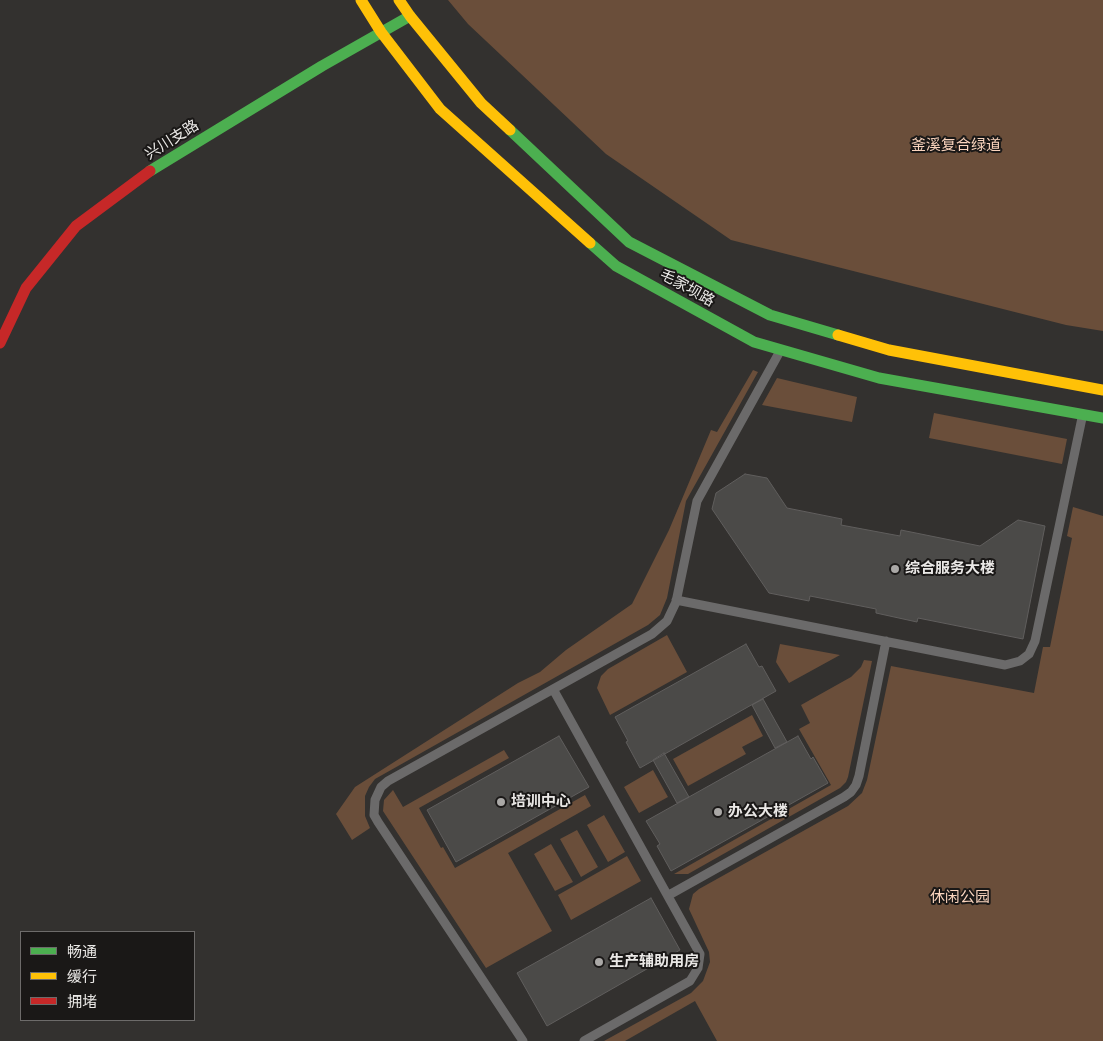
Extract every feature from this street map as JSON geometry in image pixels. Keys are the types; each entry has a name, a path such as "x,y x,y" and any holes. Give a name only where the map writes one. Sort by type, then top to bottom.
{"main road":[{"name":"毛家坝路","path":"361,0 381,32 440,109 616,266 754,342 879,378 1103,418"},
{"name":"毛家坝路","path":"399,0 480,103 629,242 770,314 888,350 1103,390"},
{"name":"兴川支路","path":"0,343 26,288 76,226 153,168 410,16"}],"lane":[{"path":"522,1041 378,822 374,815 377,794 388,781 660,628 667,621 676,600 697,501 781,350"},
{"path":"676,600 1005,665 1020,661 1029,654 1036,641 1083,414"},
{"path":"669,895 851,792 859,776 886,641"},
{"path":"553,689 669,895 700,954 696,975 685,984 584,1041"}],"green space":[{"name":"釜溪复合绿道","path":"448,0 1103,0 1103,331 1066,325 731,240 606,154 468,24"},
{"path":"753,370 758,372 686,501 667,598 660,615 648,625 375,779 365,796 365,816 370,828 352,840 336,814 355,787 518,683 540,672 566,650 632,604 669,530 711,430 717,432"},
{"path":"777,378 857,397 852,422 762,405"},
{"path":"934,413 1067,439 1062,464 929,438"},
{"name":"休闲公园","path":"1073,507 1103,516 1103,1041 717,1041 695,1001 625,1041 604,1041 691,993 703,981 710,962 709,952 689,909 693,894 848,806 862,793 867,780 891,666 1034,693 1043,647 1050,647 1072,538 1067,536"},
{"path":"667,635 687,672 610,715 597,688 601,676 608,669"},
{"path":"780,644 840,655 789,683 776,662"},
{"path":"864,660 872,661 846,782 840,788 688,874 674,874 831,785 799,729 810,723 801,705 851,677 861,667"},
{"path":"752,715 763,736 742,747 746,754 688,786 673,759"},
{"path":"504,750 509,758 419,808 441,848 443,847 455,868 585,795 591,806 508,853 552,931 486,968 383,811 384,800 393,790 403,807"},
{"path":"653,770 668,797 639,813 624,787"},
{"path":"604,815 625,852 608,862 587,825"},
{"path":"577,830 598,867 581,877 560,839"},
{"path":"551,844 573,882 555,891 534,854"},
{"path":"627,856 641,881 571,920 558,895"}],"building":[{"name":"综合服务大楼","path":"745,474 767,478 787,508 842,519 841,525 900,536 901,530 980,546 1018,520 1045,526 1023,639 918,618 917,622 876,613 876,609 810,596 809,601 769,593 712,509 716,493"},
{"path":"746,644 759,667 762,666 776,691 640,768 615,717"},
{"path":"763,699 787,742 775,748 752,705"},
{"name":"培训中心","path":"559,736 589,787 456,862 427,810"},
{"name":"办公大楼","path":"798,736 828,783 671,871 657,846 660,844 646,821"},
{"path":"664,753 689,797 677,803 653,760"},
{"name":"生产辅助用房","path":"651,898 680,950 547,1026 517,973"}],"traffic: fast":[{"path":"150,171 322,66 410,16"},
{"path":"510,130 629,242 770,315 838,335"},
{"path":"590,243 616,266 754,342 879,378 1103,418"}],"traffic: slow":[{"path":"361,0 381,32 440,109 590,243"},
{"path":"399,0 481,103 510,130"},
{"path":"838,335 889,350 1103,390"}],"traffic: jam":[{"path":"0,343 26,288 76,226 150,171"}],"place":[{"name":"综合服务大楼","path":"895,569"},
{"name":"培训中心","path":"501,802"},
{"name":"办公大楼","path":"718,812"},
{"name":"生产辅助用房","path":"599,962"}]}
